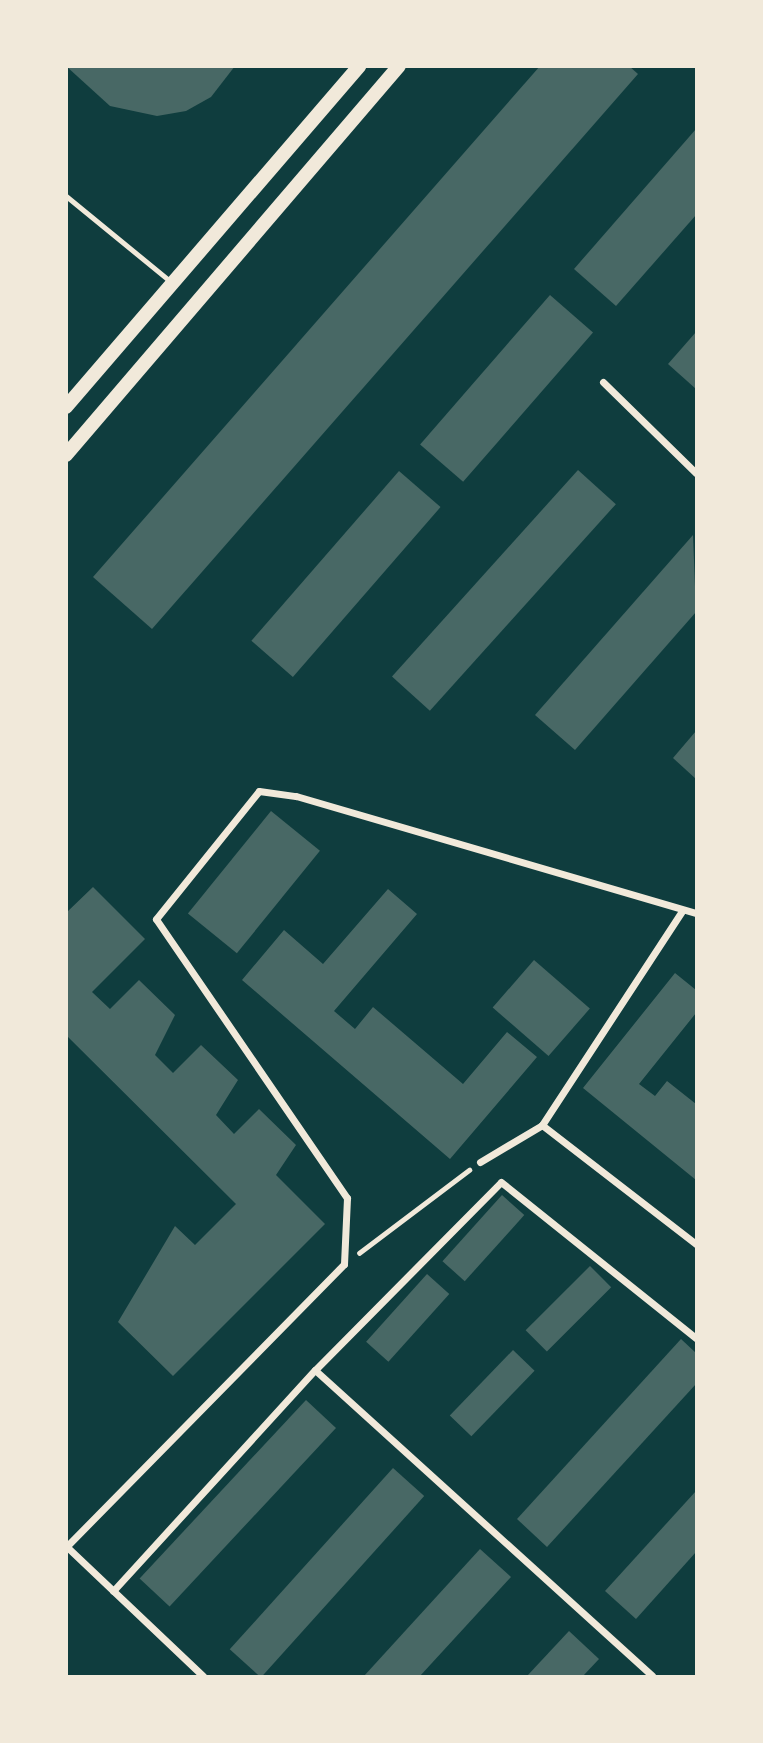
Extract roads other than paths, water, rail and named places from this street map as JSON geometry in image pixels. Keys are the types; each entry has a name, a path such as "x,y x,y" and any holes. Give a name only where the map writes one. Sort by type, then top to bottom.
{"main road":[{"path":"66,407 359,66"},
{"path":"66,455 399,66"}],"street":[{"path":"603,382 696,473"},
{"path":"203,1676 67,1546 344,1264 347,1198 156,919 259,791 296,796 681,911 696,913"},
{"path":"480,1162 542,1125 681,911"},
{"path":"542,1125 696,1244"},
{"path":"113,1591 316,1370 501,1182 696,1338"},
{"path":"316,1370 652,1676"}],"lane":[{"path":"66,196 173,283"}]}
